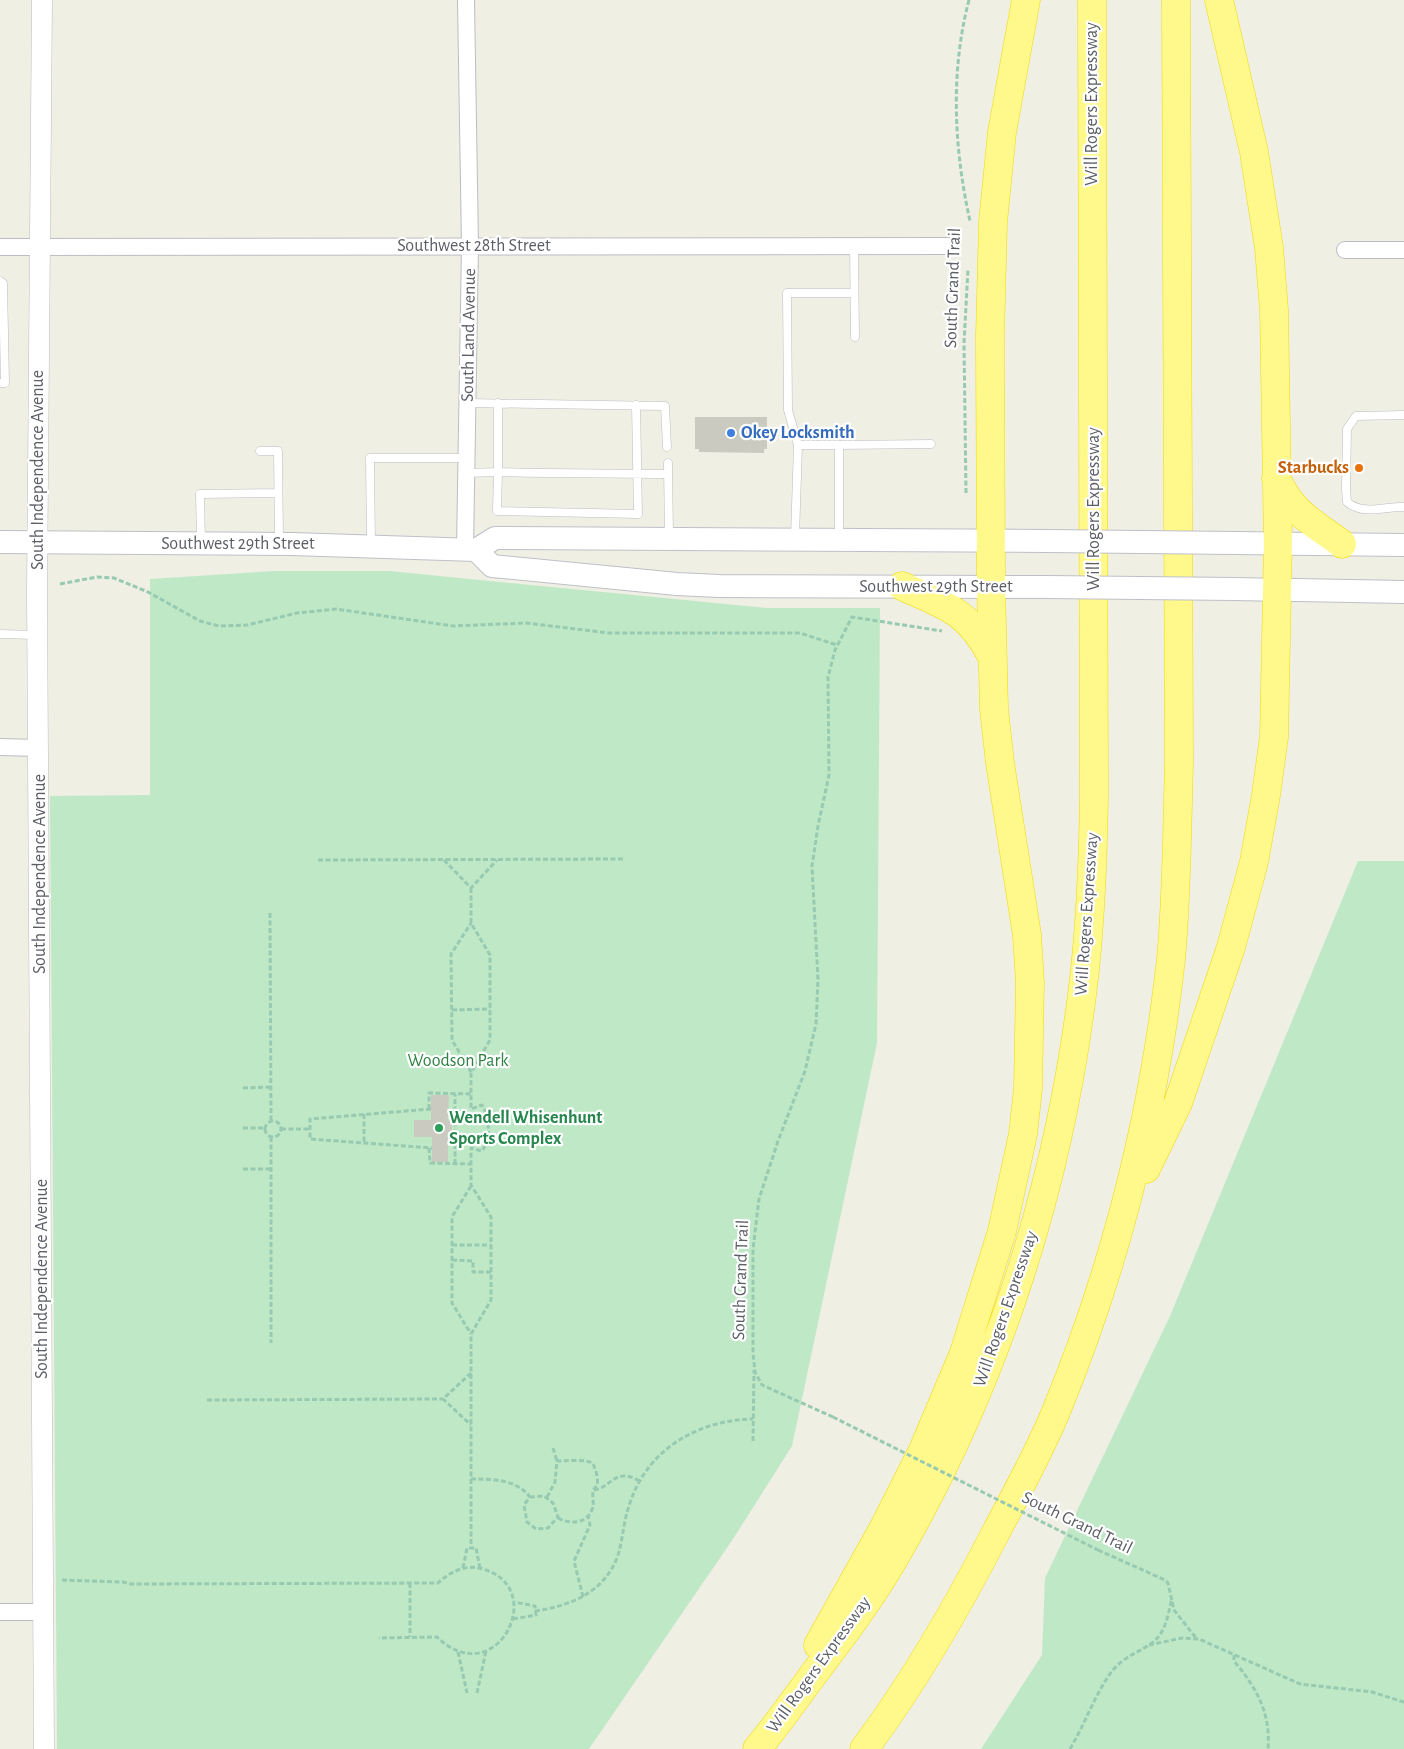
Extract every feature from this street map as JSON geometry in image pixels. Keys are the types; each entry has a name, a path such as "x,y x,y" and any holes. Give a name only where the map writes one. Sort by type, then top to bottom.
{"highway":[{"path":"760,1746 883,1529 924,1450 964,1353 1002,1231 1023,1134 1028,1089 1030,983 1027,935 1000,763 994,709 991,587 990,336 993,222 1002,132 1026,0"},
{"name":"Will Rogers Expressway","path":"760,1746 848,1629 896,1556 973,1401 1031,1242 1051,1160 1074,1049 1091,906 1094,797 1092,0"},
{"path":"864,1749 929,1654 963,1596 1052,1419 1088,1326 1126,1211 1159,1046 1171,958 1176,865 1178,763 1176,0"},
{"path":"1126,1211 1178,1103 1231,947 1254,862 1274,737 1278,543 1275,477 1276,381 1269,248 1254,152 1219,0"},
{"path":"1275,477 1285,498 1302,517 1342,544"},
{"path":"902,586 960,614 981,635 993,659"}],"main road":[{"path":"470,549 495,538 1404,545"},
{"name":"Southwest 29th Street","path":"0,542 279,544 470,549 492,566 677,584 1404,592"}],"street":[{"name":"South Independence Avenue","path":"42,0 38,634 44,1749"},
{"name":"South Land Avenue","path":"466,0 470,246 467,465 470,549"},
{"name":"Southwest 28th Street","path":"0,247 948,246"},
{"path":"1344,250 1404,250"},
{"path":"0,747 39,748"},
{"path":"0,1612 43,1612"}],"lane":[{"path":"854,246 855,337"},
{"path":"0,281 3,283 5,383 0,383"},
{"path":"795,540 798,446 788,410 787,294 854,293"},
{"path":"468,403 665,406 667,447"},
{"path":"498,403 497,511 540,512 559,508 604,513 638,514 636,405"},
{"path":"1404,415 1356,416 1350,422 1347,429 1346,489 1347,502 1354,507 1365,510 1390,506 1404,507"},
{"path":"798,446 931,444"},
{"path":"839,445 839,540"},
{"path":"260,451 278,451 279,544"},
{"path":"371,546 370,458 467,465 498,472 668,474"},
{"path":"668,463 669,538"},
{"path":"540,483 541,473"},
{"path":"559,473 559,483"},
{"path":"604,473 604,483"},
{"path":"581,474 581,482"},
{"path":"201,544 200,494 278,493"},
{"path":"540,503 540,512"},
{"path":"604,504 604,513"},
{"path":"0,634 38,634"}],"path":[{"name":"South Grand Trail","path":"969,0 960,58 957,118 960,176 971,230"},
{"name":"South Grand Trail","path":"967,501 964,343 966,284 969,263"},
{"path":"60,584 88,578 114,578 140,588 200,621 219,626 248,625 297,613 336,609 453,626 526,623 610,633 793,633 815,636 837,644"},
{"name":"South Grand Trail","path":"947,631 852,617 837,644 828,677 826,699 829,775 812,866 818,1008 806,1071 778,1141 759,1199 753,1249 754,1364 762,1385 833,1417 1098,1550 1165,1580 1172,1598 1174,1610 1196,1638"},
{"path":"318,860 623,859"},
{"path":"443,860 471,888"},
{"path":"471,1334 452,1303 452,1217 471,1186 471,1148 482,1151 486,1145 488,1134 485,1111 482,1105 471,1108 471,1073 490,1040 490,955 471,923 471,888 498,860"},
{"path":"270,913 271,1121"},
{"path":"471,923 451,954 452,1040 471,1073"},
{"path":"452,1010 490,1009"},
{"path":"243,1088 271,1087"},
{"path":"471,1094 429,1093 430,1108 310,1118 310,1139 431,1148 430,1164 471,1164"},
{"path":"455,1164 456,1094"},
{"path":"364,1114 364,1143"},
{"path":"264,1128 265,1124 271,1121 278,1122 281,1129"},
{"path":"243,1128 264,1128"},
{"path":"264,1128 267,1135 271,1137 277,1136 281,1129"},
{"path":"281,1129 310,1129"},
{"path":"271,1137 271,1343"},
{"path":"243,1169 271,1169"},
{"path":"471,1186 490,1217 491,1300 471,1334 471,1548"},
{"path":"452,1245 490,1245"},
{"path":"452,1260 472,1261 472,1272 490,1272"},
{"path":"753,1441 754,1364"},
{"path":"207,1400 443,1398 471,1372"},
{"path":"443,1398 471,1425"},
{"path":"536,1611 567,1605 583,1597 601,1582 617,1559 628,1506 638,1481 655,1458 681,1438 720,1422 753,1419"},
{"path":"547,1497 555,1482 557,1461 554,1448"},
{"path":"557,1461 585,1460 592,1463 596,1468 598,1481 594,1490 593,1509 588,1516 581,1521 571,1523 558,1518"},
{"path":"594,1490 602,1488 613,1478 634,1478 638,1481"},
{"path":"471,1479 504,1481 519,1488 530,1497"},
{"path":"538,1495 547,1497 553,1503 558,1518 548,1528 536,1529 530,1526 523,1510 524,1504 530,1497 538,1495"},
{"path":"583,1597 574,1561 590,1525 588,1516"},
{"path":"463,1568 467,1548 476,1548 480,1568"},
{"path":"62,1580 123,1582 131,1584 438,1584 452,1572 463,1568 480,1568 497,1575 510,1591 514,1602 513,1619 504,1639 486,1651 472,1653 458,1651 450,1648 438,1637 379,1638"},
{"path":"410,1584 410,1638"},
{"path":"1150,1645 1162,1632 1172,1598"},
{"path":"513,1619 536,1615 535,1606 514,1602"},
{"path":"1070,1749 1113,1671 1133,1653 1150,1645 1182,1638 1196,1638 1300,1684 1372,1692 1404,1702"},
{"path":"458,1651 466,1693"},
{"path":"477,1693 486,1651"},
{"path":"1234,1655 1234,1661 1250,1681 1264,1709 1269,1738 1268,1749"}],"green space":[{"name":"Woodson Park","path":"274,571 389,571 766,608 880,608 877,1043 792,1446 733,1539 589,1749 57,1749 50,796 150,795 150,579"},
{"path":"1358,861 1404,861 1404,1749 981,1749 1042,1655 1045,1578 1170,1316"}],"building":[{"name":"Okey Locksmith","path":"695,417 767,417 767,449 764,449 764,453 699,452 699,449 695,449"},
{"path":"431,1095 449,1095 448,1120 452,1120 452,1137 448,1137 448,1162 432,1162 432,1137 414,1137 414,1120 431,1120"}],"place":[{"name":"Okey Locksmith","path":"731,433"},
{"name":"Starbucks","path":"1359,468"},
{"name":"Wendell Whisenhunt Sports Complex","path":"439,1128"}]}
